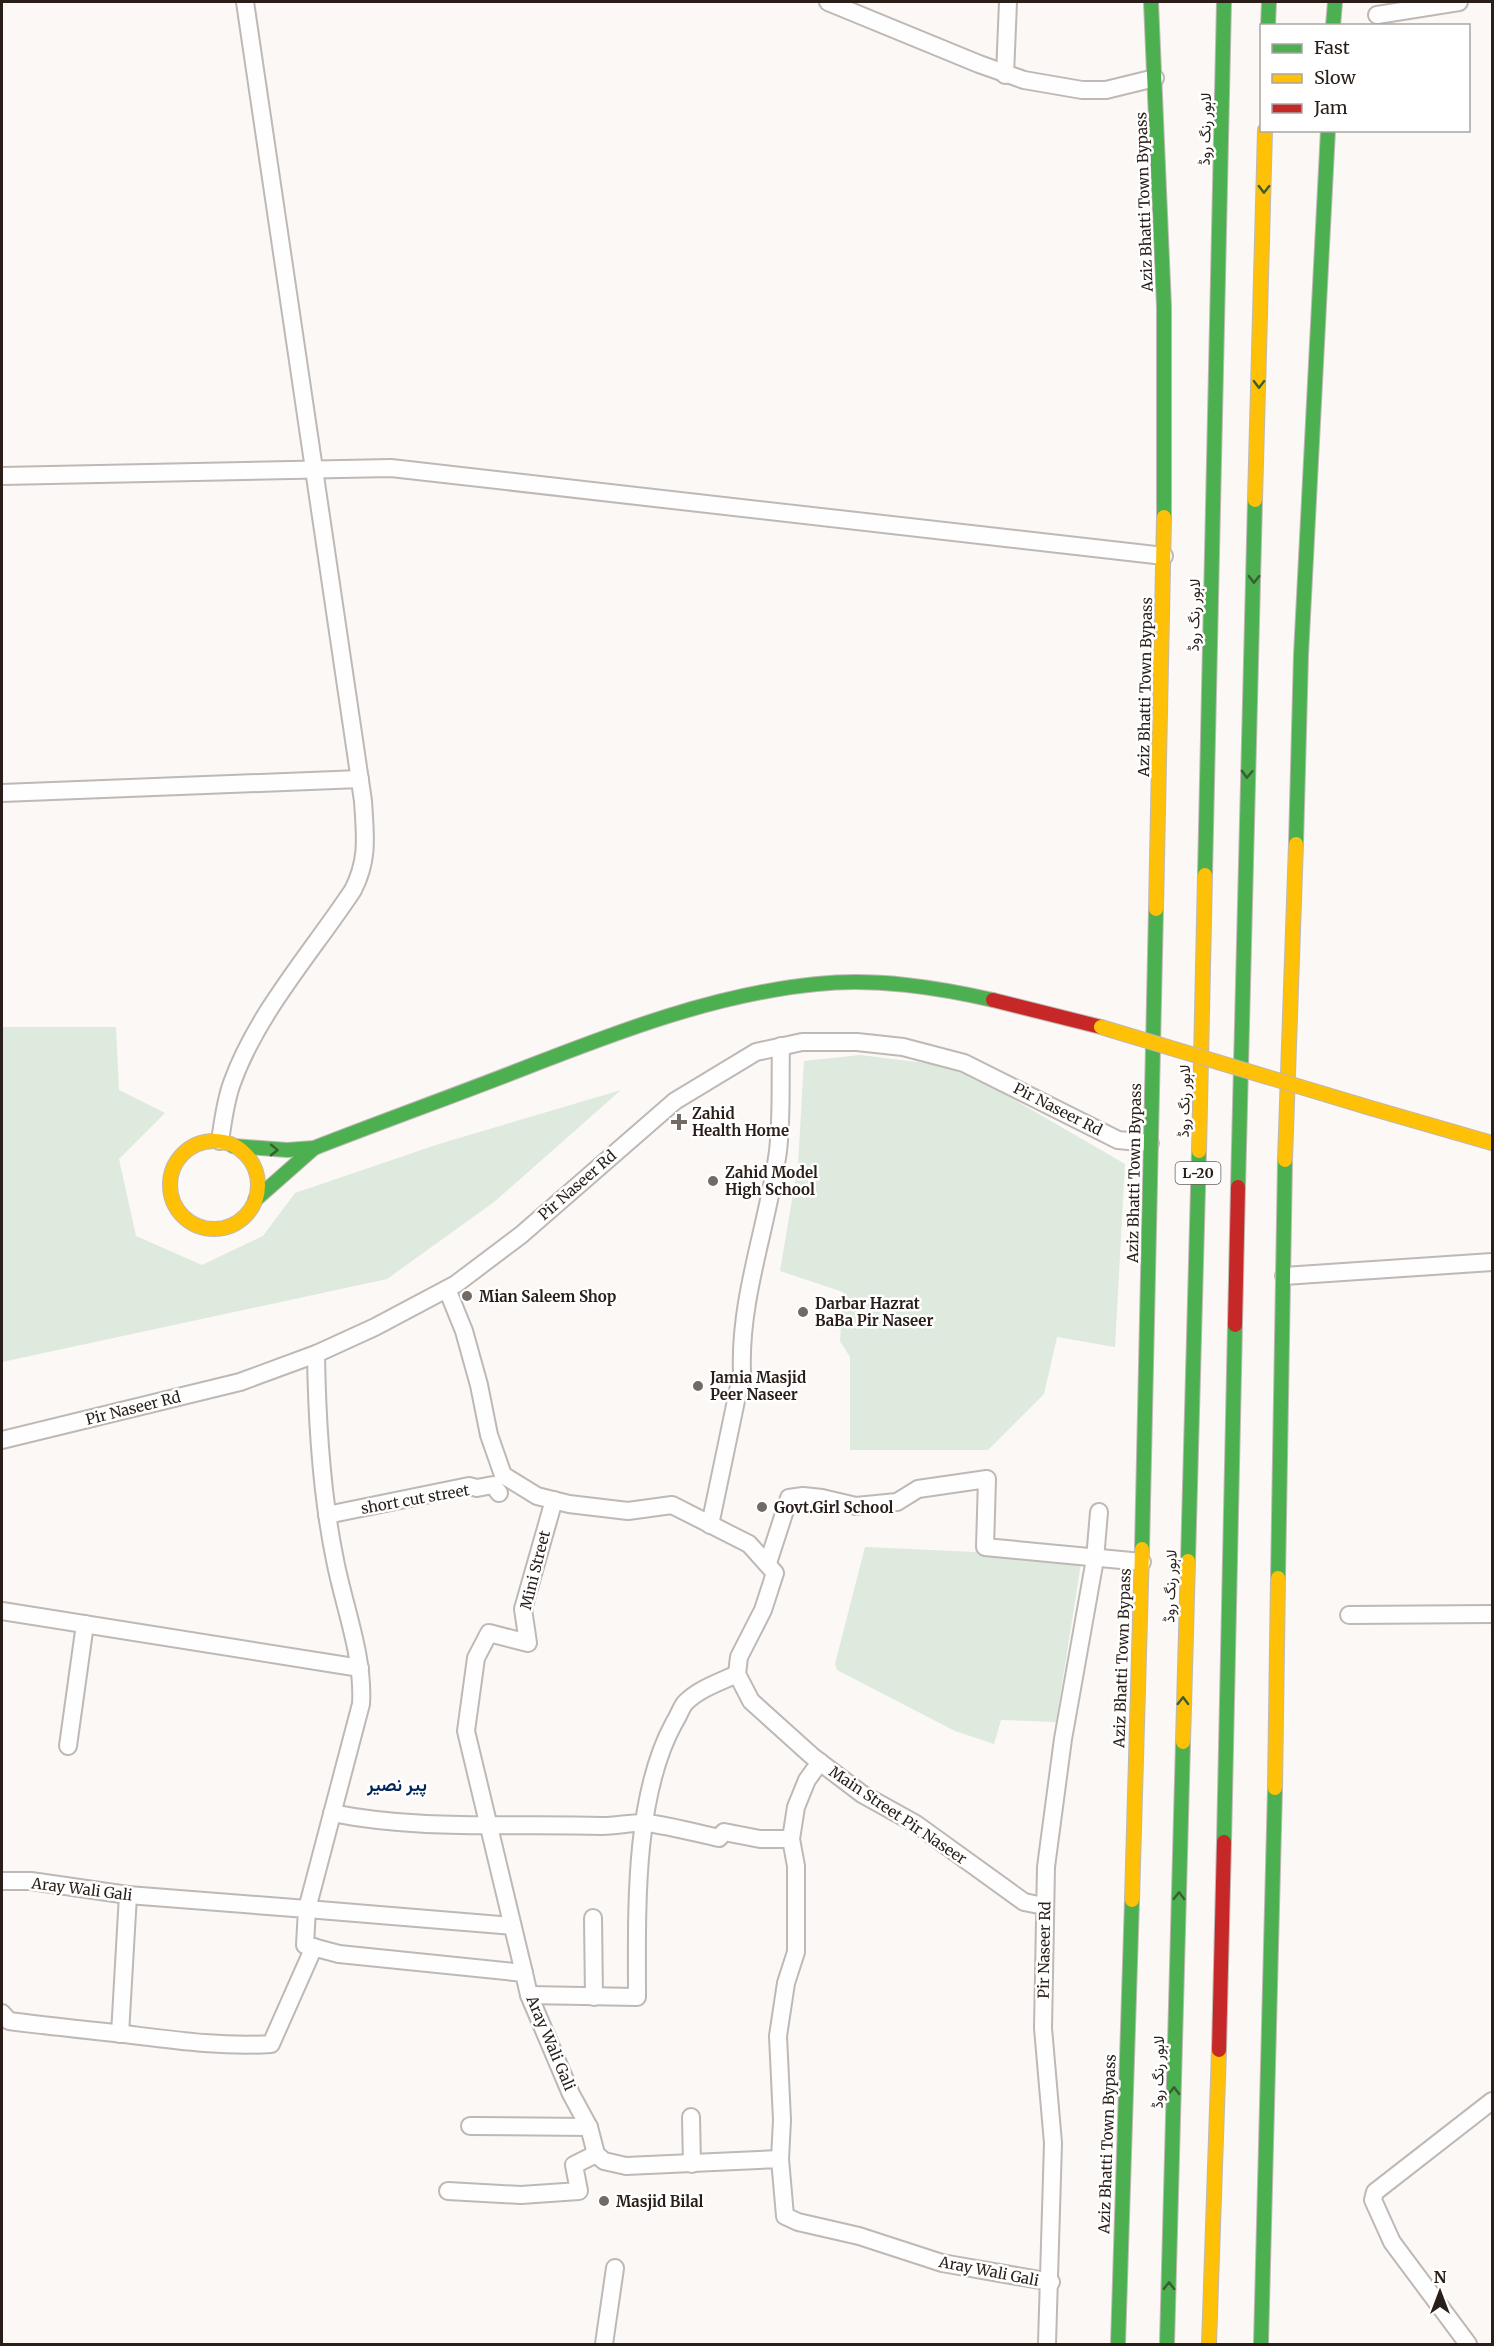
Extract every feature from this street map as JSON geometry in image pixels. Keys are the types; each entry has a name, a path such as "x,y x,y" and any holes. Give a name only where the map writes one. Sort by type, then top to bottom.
{"main road":[{"name":"Aziz Bhatti Town Bypass","path":"1118,2344 1142,1562 1164,556 1164,307 1151,2"},
{"name":"لاہور رنگ روڈ","path":"1167,2344 1198,1207 1224,2"},
{"path":"1268,24 1269,2"},
{"path":"1333,24 1335,2"},
{"name":"L-20","path":"1209,2344 1222,1932 1244,887 1265,132"},
{"path":"1262,2344 1272,1991 1284,1276 1301,655 1328,132"},
{"path":"227,1144 252,1163 258,1188 255,1200 248,1213 238,1222 211,1229 197,1226 185,1219 176,1208 170,1195 173,1167 181,1155 192,1147 227,1144 287,1150 314,1148 636,1026 712,1004 774,990 860,982 913,985 963,993 1101,1027 1492,1143"},
{"path":"255,1200 314,1148"}],"street":[{"path":"227,1144 231,1086 240,1063 269,1012 340,910 363,869 365,847 360,779 245,2"},
{"path":"828,2 1005,75 1082,90 1106,90 1155,78"},
{"path":"1005,75 1008,2"},
{"path":"1377,15 1459,2"},
{"path":"2,476 391,468 1164,556"},
{"path":"2,793 360,779"},
{"name":"Pir Naseer Rd","path":"2,1440 240,1382 316,1354 447,1289 521,1234 675,1101 756,1052 802,1042 857,1042 903,1047 954,1060 1003,1081 1118,1140 1150,1143"},
{"path":"710,1525 742,1372 741,1354 748,1300 778,1150 781,1046"},
{"path":"1284,1276 1492,1262"},
{"path":"447,1289 464,1331 479,1385 489,1435 503,1474 537,1496 554,1500 628,1511 672,1505 749,1544 775,1573 763,1610 739,1657 737,1674 705,1689 685,1703 664,1742 646,1823 636,1927 637,1997 530,1995"},
{"path":"316,1354 318,1437 327,1515 334,1560 363,1678 361,1704 307,1909 305,1945 339,1954 524,1973"},
{"path":"768,1563 789,1498 803,1496 822,1498 856,1506 897,1502 918,1489 987,1479 985,1547 1142,1562"},
{"name":"short cut street","path":"327,1515 469,1486 477,1488 493,1485 499,1493"},
{"name":"Mini Street","path":"466,1731 476,1658 489,1633 528,1643 523,1609 554,1500"},
{"name":"Pir Naseer Rd","path":"1047,2344 1051,2282 1053,2143 1042,2028 1046,1867 1063,1739 1095,1559 1099,1512"},
{"path":"2,1611 360,1668"},
{"path":"1349,1615 1492,1614"},
{"path":"68,1746 85,1624"},
{"name":"Main Street Pir Naseer","path":"737,1674 751,1701 820,1762 862,1794 916,1824 1024,1902 1044,1906"},
{"name":"Aray Wali Gali","path":"466,1731 530,1995 589,2127 596,2154"},
{"path":"448,2191 521,2195 579,2191 574,2165 596,2154 604,2161 626,2166 780,2159 782,2120 778,2036 786,1983 796,1952 796,1866 791,1839 796,1807 807,1780 820,1762"},
{"path":"332,1813 379,1822 617,1826 646,1823 719,1838 724,1832 760,1839 791,1839"},
{"name":"Aray Wali Gali","path":"2,1881 31,1881 128,1895 512,1926"},
{"path":"120,2034 128,1895"},
{"path":"593,1918 594,1997"},
{"path":"2,2013 9,2021 120,2034 239,2046 271,2044 314,1947"},
{"path":"1468,2344 1392,2242 1372,2200 1375,2192 1418,2156 1492,2101"},
{"path":"691,2117 692,2164"},
{"path":"470,2126 589,2127"},
{"name":"Aray Wali Gali","path":"780,2159 785,2216 798,2222 859,2236 942,2263 1051,2282"},
{"path":"604,2344 615,2268"}],"green space":[{"path":"2,1027 116,1027 119,1090 165,1113 119,1159 136,1236 202,1265 263,1236 295,1193 439,1144 621,1090 494,1202 387,1279 2,1362"},
{"path":"860,1055 958,1067 1125,1164 1115,1347 1057,1337 1044,1394 988,1450 850,1450 850,1357 840,1341 843,1292 780,1271 798,1164 804,1061"},
{"path":"865,1547 1082,1557 1056,1722 1001,1720 994,1744 955,1731 837,1670 835,1664"}],"traffic: fast":[{"path":"1151,2 1164,307 1164,517"},
{"path":"1205,875 1224,2"},
{"path":"1268,24 1269,2"},
{"path":"1333,24 1335,2"},
{"path":"1296,844 1301,655 1328,132"},
{"path":"1238,1187 1255,500"},
{"path":"1142,1549 1156,909"},
{"path":"233,1146 287,1150 314,1148 630,1028 741,996 817,984 861,982 927,988 993,1000"},
{"path":"255,1200 314,1148"},
{"path":"1188,1561 1199,1151"},
{"path":"1278,1578 1285,1160"},
{"path":"1224,1842 1235,1325"},
{"path":"1167,2344 1183,1742"},
{"path":"1261,2344 1275,1788"},
{"path":"1118,2344 1132,1900"}],"traffic: slow":[{"path":"1255,500 1265,132"},
{"path":"1156,909 1164,517"},
{"path":"1285,1160 1296,844"},
{"path":"1199,1151 1205,875"},
{"path":"1101,1027 1374,1109"},
{"path":"1374,1109 1492,1143"},
{"path":"214,1141 231,1144 245,1154 255,1168 258,1185 255,1202 245,1216 231,1226 214,1229 197,1226 183,1216 173,1202 170,1185 173,1168 183,1154 197,1144 214,1141"},
{"path":"1132,1900 1142,1549"},
{"path":"1183,1742 1188,1561"},
{"path":"1275,1788 1278,1578"},
{"path":"1209,2344 1219,2050"}],"traffic: jam":[{"path":"993,1000 1101,1027"},
{"path":"1235,1325 1238,1187"},
{"path":"1219,2050 1224,1842"}],"place":[{"name":"Zahid Health Home","path":"679,1122"},
{"name":"Zahid Model High School","path":"713,1181"},
{"name":"Mian Saleem Shop","path":"467,1296"},
{"name":"Darbar Hazrat BaBa Pir Naseer","path":"803,1312"},
{"name":"Jamia Masjid Peer Naseer","path":"698,1386"},
{"name":"Govt.Girl School","path":"762,1507"},
{"name":"Masjid Bilal","path":"604,2201"}],"district":[{"name":"پیر نصیر","path":"397,1784"}]}
